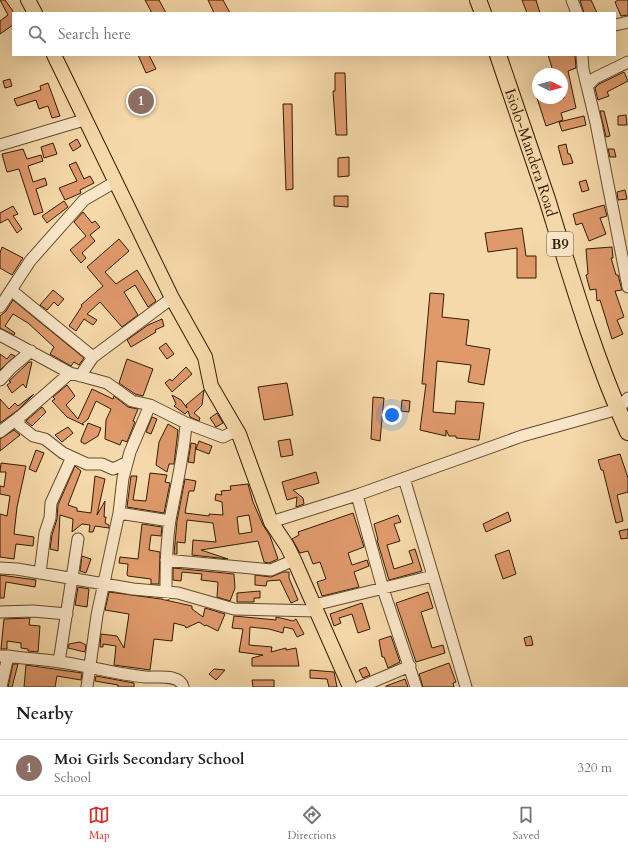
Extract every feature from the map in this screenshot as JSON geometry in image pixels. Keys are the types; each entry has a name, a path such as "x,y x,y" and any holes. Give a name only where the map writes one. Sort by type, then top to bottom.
{"highway":[{"path":"478,0 483,12"},
{"name":"Isiolo-Mandera Road","path":"498,56 574,289 623,404 628,432"}],"main road":[{"path":"28,0 34,12"},
{"path":"54,56 84,120 172,298 205,357 211,386 239,434 271,522 287,546 294,560 350,687"}],"street":[{"path":"572,0 577,12"},
{"path":"616,25 628,22"},
{"path":"582,56 628,287"},
{"path":"587,86 595,78 628,62"},
{"path":"0,145 84,120"},
{"path":"0,307 30,261 84,200 115,182"},
{"path":"12,290 93,357"},
{"path":"0,432 75,375 93,357 172,298"},
{"path":"0,335 75,375 107,383 132,401 150,405 186,423 223,437 231,433 239,434"},
{"path":"0,380 11,368 31,351"},
{"path":"271,522 357,495 522,436 623,404"},
{"path":"87,687 97,615 119,513 126,464 150,405"},
{"path":"19,417 18,425 33,436 45,439 63,453 87,464 102,464 113,469 126,464"},
{"path":"166,594 166,560 170,521 181,462 186,423"},
{"path":"40,573 45,533 50,518 51,503 72,457"},
{"path":"404,478 466,687"},
{"path":"357,495 383,589 416,687"},
{"path":"119,513 170,521"},
{"path":"59,662 78,539"},
{"path":"166,560 271,570 294,560"},
{"path":"0,568 17,569 104,585 166,594 178,593 234,609 316,608 433,576"},
{"path":"0,612 33,611 67,614"},
{"path":"1,687 4,656 59,662 134,676 178,679 182,683 183,687"},
{"path":"360,687 410,666"}],"building":[{"path":"0,0 5,0 13,12 12,26 0,34 0,21 8,15"},
{"path":"145,0 159,0 165,12 151,12"},
{"path":"208,0 223,0 229,12 214,12"},
{"path":"522,0 536,0 540,12 527,12"},
{"path":"580,0 591,0 597,12 584,12"},
{"path":"618,0 628,0 628,15 621,16 615,2"},
{"path":"138,56 150,56 156,69 146,73"},
{"path":"548,56 575,56 576,68 568,71 568,68 552,68"},
{"path":"568,71 576,108 561,113 563,120 546,126 539,104 568,104"},
{"path":"624,72 628,81 607,92 609,96 598,100 595,88 599,84"},
{"path":"335,73 345,73 347,135 336,135 333,91 335,91"},
{"path":"10,79 12,86 5,88 3,81"},
{"path":"48,83 60,116 52,118 48,106 39,109 36,100 17,106 14,99 41,90 40,86"},
{"path":"283,104 292,104 293,189 286,190"},
{"path":"600,111 604,111 610,136 606,137"},
{"path":"626,115 627,125 618,125 618,116"},
{"path":"584,116 586,125 562,131 559,122"},
{"path":"77,139 81,146 73,151 69,144"},
{"path":"53,143 57,154 44,158 41,147"},
{"path":"566,144 568,154 570,154 573,163 563,165 558,146"},
{"path":"23,149 27,159 41,155 43,161 28,166 33,182 45,178 47,185 36,189 43,212 34,215 19,169 7,172 2,154"},
{"path":"608,149 614,149 616,157 610,157"},
{"path":"349,157 349,176 338,177 338,158"},
{"path":"76,162 84,179 90,176 94,183 80,190 81,193 65,200 59,188 77,181 69,165"},
{"path":"586,180 589,190 582,192 579,182"},
{"path":"625,190 627,199 618,200 617,192"},
{"path":"334,196 348,196 348,207 334,206"},
{"path":"64,201 68,207 47,223 42,216"},
{"path":"604,205 607,216 600,218 606,234 589,241 582,223 576,225 573,214"},
{"path":"13,206 18,214 13,216 22,229 17,233 8,219 0,223 0,213"},
{"path":"83,212 92,223 95,221 100,227 90,235 95,241 82,253 86,258 81,263 70,250 86,236 74,222"},
{"path":"522,228 526,256 536,256 536,278 517,278 517,248 488,252 485,233"},
{"path":"119,239 129,251 105,272 116,284 137,270 156,301 148,307 135,285 124,292 138,315 122,327 100,302 87,314 97,320 93,325 84,319 76,331 69,326 82,306 81,305 103,286 87,267"},
{"path":"2,247 23,258 12,275 0,268 0,253"},
{"path":"612,247 613,258 611,258 622,290 615,291 624,317 617,320 623,334 612,339 600,300 597,301 596,289 590,290 586,275 588,274 586,249"},
{"path":"53,290 64,299 58,306 54,302 47,310 40,305"},
{"path":"430,293 444,294 442,317 469,320 466,345 490,349 484,385 468,382 471,365 437,361 433,412 455,414 456,401 484,403 479,440 449,436 446,430 446,436 420,430 426,384 422,384"},
{"path":"13,300 84,358 79,365 74,362 71,366 50,354 54,347 28,323 13,314 5,326 15,333 14,335 0,328 0,316 6,311"},
{"path":"162,319 164,326 155,330 156,332 131,347 127,340 148,325"},
{"path":"166,343 174,354 167,359 159,348"},
{"path":"0,354 7,359 11,354 15,356 0,370"},
{"path":"127,359 153,369 143,396 135,394 119,383"},
{"path":"29,362 32,362 26,388 23,384 12,393 7,385 11,382 9,381"},
{"path":"186,367 192,374 172,392 165,383 170,379 172,381"},
{"path":"287,383 293,415 264,420 258,387"},
{"path":"67,385 75,396 66,405 78,419 92,389 113,399 114,396 128,407 138,409 133,421 135,422 127,442 122,440 120,445 105,439 106,420 111,409 96,401 88,419 82,424 84,425 67,417 52,401 55,399 53,397"},
{"path":"204,390 202,405 194,413 200,418 199,421 190,417 188,411 185,414 174,406 176,404 172,395 181,400 187,408 186,405"},
{"path":"34,394 18,410 0,423 0,399 9,409 15,403 18,406"},
{"path":"373,397 384,398 380,441 371,439"},
{"path":"402,400 410,401 409,412 401,411"},
{"path":"42,407 46,412 32,426 26,421"},
{"path":"217,413 223,423 216,427 210,418"},
{"path":"152,417 157,419 151,434 146,432"},
{"path":"88,423 101,428 98,436 85,444 81,442 81,440"},
{"path":"168,424 178,430 174,464 169,464 167,472 156,465 159,442"},
{"path":"68,427 73,433 62,442 55,435"},
{"path":"14,430 20,435 0,451 0,439"},
{"path":"290,439 293,455 281,457 278,441"},
{"path":"199,441 212,446 209,454 196,449"},
{"path":"191,443 196,444 194,463 188,462"},
{"path":"36,450 44,453 36,472 29,469"},
{"path":"620,454 628,478 628,492 617,495 623,521 616,523 603,470 601,470 598,460"},
{"path":"1,463 26,466 17,507 14,534 34,537 33,546 16,544 14,559 0,557 0,514 7,516 10,496 0,494 0,486 4,487 6,472 0,472"},
{"path":"75,466 81,471 68,505 77,508 77,511 91,513 95,476 105,479 97,515 105,501 104,517 106,517 105,523 109,525 109,528 95,526 93,532 89,532 90,525 82,524 72,532 73,519 60,515 58,551 50,549 52,535 57,519 58,505"},
{"path":"316,472 319,483 293,490 303,498 304,504 296,507 297,497 287,500 282,482"},
{"path":"150,473 167,475 165,482 170,483 164,513 127,507 131,476 137,476 133,500 146,501"},
{"path":"185,479 196,481 194,491 189,491 185,513 209,516 209,514 223,515 222,502 215,500 216,494 222,495 221,491 231,490 230,486 248,484 253,502 263,525 270,536 278,559 269,563 264,562 258,541 201,550 228,559 192,555 193,540 216,542 213,523 187,520 185,543 177,542 177,554 174,554 177,521","holes":["249,515 252,532 239,534 237,517"]},
{"path":"508,512 511,521 486,532 483,524"},
{"path":"353,513 364,547 348,553 352,565 367,560 369,566 354,572 359,587 322,596 317,582 326,579 320,562 313,564 308,551 300,553 292,539 299,535 298,532"},
{"path":"398,515 401,522 394,524 400,541 387,545 394,569 413,563 409,551 415,549 422,571 389,580 377,540 374,524"},
{"path":"142,524 162,527 161,536 151,535 149,550 160,552 159,584 151,584 151,579 128,576 128,564 119,563 120,557 138,559"},
{"path":"628,529 628,538 621,539 619,531"},
{"path":"509,550 516,574 503,579 495,555"},
{"path":"82,556 91,559 86,573 80,571"},
{"path":"173,568 234,574 235,588 230,601 217,597 218,582 201,580 202,574 182,572 181,581 173,580"},
{"path":"283,572 289,572 289,578 298,600 291,603 280,580 267,581 266,586 255,585 255,575 271,577"},
{"path":"0,575 36,580 35,587 6,582 4,598 0,598"},
{"path":"78,587 89,589 87,607 75,605"},
{"path":"260,591 260,598 254,598 254,602 237,602 237,593"},
{"path":"109,592 161,599 192,606 192,609 203,617 205,608 225,614 218,631 199,622 186,628 185,626 174,623 172,641 154,639 150,670 114,665 116,646 103,644 103,647 100,647 101,634 117,636 124,648 129,614 105,610"},
{"path":"428,592 433,608 421,612 432,648 443,645 445,653 416,662 396,603"},
{"path":"362,603 370,629 358,633 352,614 339,618 341,623 334,626 330,614"},
{"path":"234,616 276,620 276,617 293,621 296,619 304,634 297,637 293,629 284,627 283,633 269,629 250,627 249,645 272,647 271,652 286,648 286,650 296,648 299,666 252,666 252,658 263,655 239,652 243,629 232,628"},
{"path":"30,618 29,625 40,626 38,652 28,651 28,649 21,648 21,643 7,641 7,649 1,649 4,619"},
{"path":"391,636 400,662 388,668 384,657 382,657 379,640"},
{"path":"531,636 533,645 526,646 524,638"},
{"path":"80,642 86,645 85,652 68,648 69,644"},
{"path":"449,663 456,682 453,683 454,687 423,687 419,674"},
{"path":"13,664 18,664 12,687 8,687"},
{"path":"26,665 82,673 81,680 57,676 55,687 24,687"},
{"path":"366,667 370,675 363,678 359,670"},
{"path":"214,669 225,670 216,680 209,674"},
{"path":"310,670 334,672 337,687 329,687 327,679 310,678"},
{"path":"96,676 134,683 134,687 118,687 118,685 95,681"},
{"path":"405,679 408,687 386,687 386,686"},
{"path":"252,680 274,680 274,687 253,687"}],"place":[{"name":"Moi Girls Secondary School","path":"141,101"}]}
